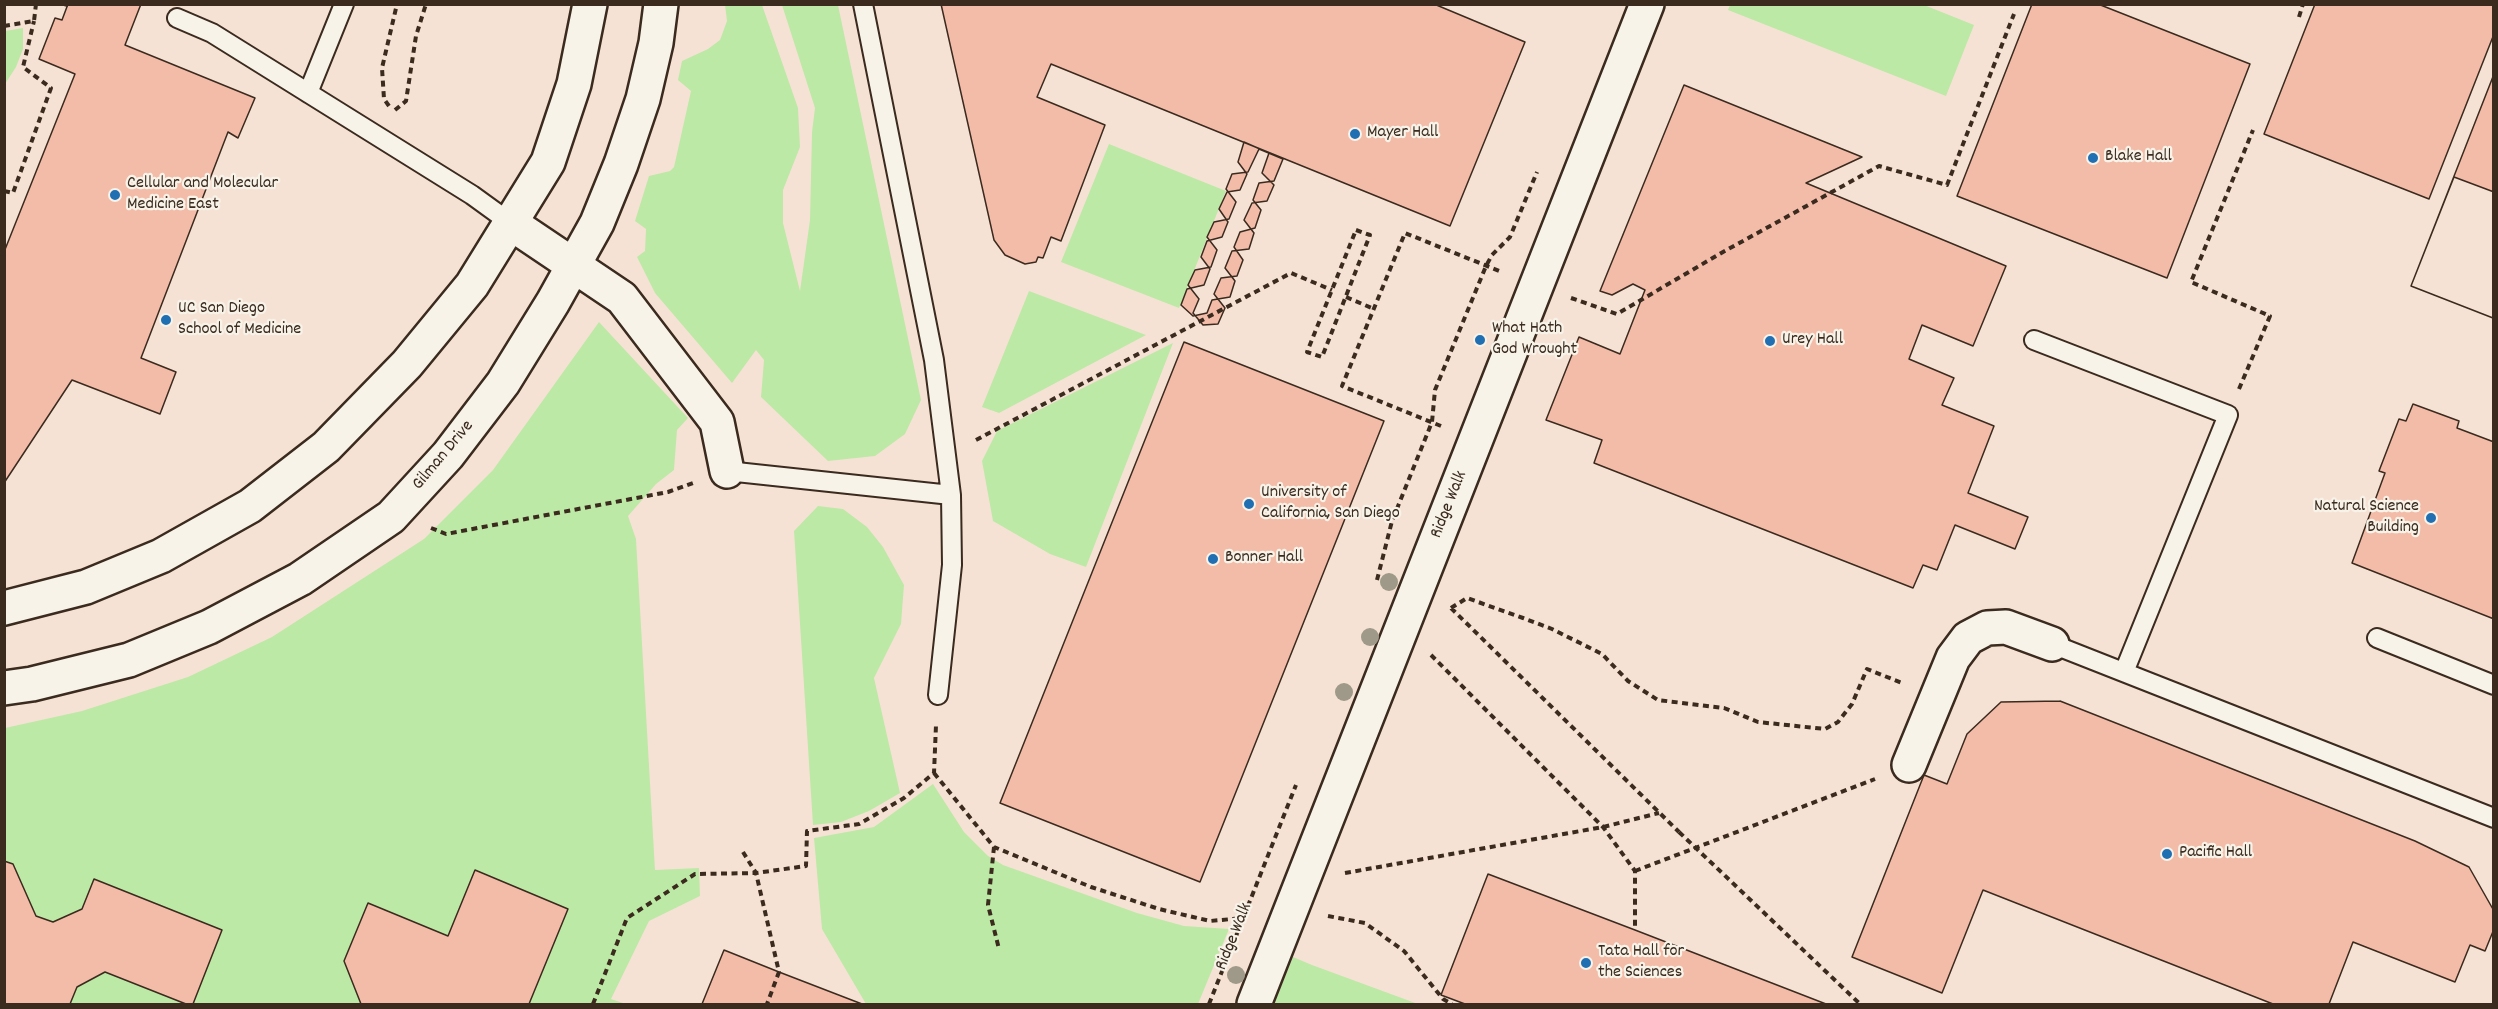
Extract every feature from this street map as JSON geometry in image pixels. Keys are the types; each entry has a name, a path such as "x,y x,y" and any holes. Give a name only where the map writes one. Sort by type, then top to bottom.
{"main road":[{"path":"4,608 86,587 161,556 250,506 326,447 406,364 471,285 512,224 548,162 574,84 590,4"},
{"name":"Gilman Drive","path":"4,688 32,684 129,660 209,627 300,579 391,516 448,455 503,383 597,223 621,164 643,99 656,43 661,4"},
{"name":"Ridge Walk","path":"1254,1005 1647,4"},
{"path":"512,224 622,298 717,422 727,471"},
{"path":"1909,765 1953,658 1968,638 1987,628 2006,627 2052,644"}],"lane":[{"path":"308,93 344,4"},
{"path":"863,4 934,360 951,495 952,565 938,695"},
{"path":"177,18 213,33 472,195 512,224"},
{"path":"2034,340 2228,415 2124,672"},
{"path":"727,471 951,495"},
{"path":"2377,638 2493,685"},
{"path":"2052,644 2493,818"}],"path":[{"path":"4,191 13,193 51,88 23,67 36,4"},
{"path":"398,4 382,68 384,99 393,112 406,101 416,36 426,4"},
{"path":"2299,17 2304,4"},
{"path":"1476,441 1342,386 1405,233 1537,287 1617,314 1723,252 1879,166 1947,185 2014,14"},
{"path":"4,26 34,21"},
{"path":"2228,415 2270,316 2191,282 2253,130"},
{"path":"1356,230 1370,236 1322,357 1307,352 1332,290 1356,230"},
{"path":"1510,237 1492,255 1486,266 1435,390 1432,422 1392,521 1373,597 1407,614 1603,827 1635,871 1635,930"},
{"path":"951,495 977,437 1291,273 1332,290"},
{"path":"1346,297 1374,309"},
{"path":"428,526 446,534 668,492 727,471"},
{"path":"1407,614 1451,608 1467,598 1533,622 1602,654 1628,681 1658,700 1724,708 1758,722 1826,729 1838,722 1852,704 1867,669 1904,683"},
{"path":"1451,608 1659,813 1860,1005"},
{"path":"938,695 934,773 994,847 1090,887 1159,909 1210,921 1290,912 1326,915 1365,923 1404,951 1443,999 1452,1005"},
{"path":"1635,871 1909,765"},
{"path":"593,1005 627,918 695,874 756,873 806,866 807,831 859,824 904,798 934,773"},
{"name":"Ridge Walk","path":"1209,1005 1298,781"},
{"path":"1267,857 1331,875 1603,827 1659,813"},
{"path":"994,847 988,904 999,949"},
{"path":"743,852 756,873 779,972 767,1005"}],"shaded area":[{"name":"University of California, San Diego","path":"5,5 2493,5 2493,1004 5,1004"}],"green space":[{"path":"725,5 762,5 798,108 800,147 783,190 783,223 800,291 810,220 812,132 815,108 782,5 838,5 921,400 905,434 875,456 828,461 761,397 764,360 756,350 732,383 655,293 637,257 645,251 646,229 635,221 649,176 670,171 674,167 691,91 678,80 682,61 708,49 720,40 727,21"},
{"path":"1730,5 1924,5 1974,25 1946,96 1728,10"},
{"path":"23,28 23,49 16,67 5,84 5,31"},
{"path":"1109,144 1226,191 1179,308 1061,262"},
{"path":"1029,291 1146,335 999,413 982,407"},
{"path":"599,322 688,418 677,430 674,470 656,484 628,516 636,539 655,870 699,868 700,896 649,921 611,999 626,1004 5,1004 5,728 82,711 188,677 272,637 424,539 493,470"},
{"path":"1173,343 1086,567 1050,554 993,521 982,461 997,431"},
{"path":"818,506 843,509 867,527 883,547 904,585 901,624 874,678 900,793 869,811 841,822 813,825 794,531"},
{"path":"933,784 964,832 988,856 1003,865 1137,913 1184,926 1229,929 1198,1004 866,1004 822,929 814,838 874,827"},
{"path":"1293,957 1312,965 1418,1004 1274,1004"}],"building":[{"name":"Cellular and Molecular Medicine East","path":"68,4 141,4 125,45 255,98 238,138 228,132 141,358 176,372 160,414 72,380 4,483 4,252 75,74 39,59 55,18 62,20"},
{"name":"Mayer Hall","path":"941,4 1434,4 1525,42 1450,226 1051,64 1037,97 1105,125 1061,241 1051,237 1043,258 1038,257 1036,262 1025,264 1005,255 994,240"},
{"name":"Blake Hall","path":"2032,4 2098,4 2250,64 2167,278 1957,196"},
{"path":"2315,4 2494,4 2494,34 2429,199 2264,134"},
{"path":"2494,74 2494,317 2493,318 2411,286"},
{"name":"Urey Hall","path":"1684,85 1862,157 1806,183 2006,266 1973,346 1922,325 1909,359 1954,378 1942,405 1994,426 1968,493 2028,517 2015,549 1955,525 1937,570 1923,565 1913,588 1594,463 1602,440 1546,420 1579,337 1620,354 1645,290 1633,284 1612,295 1600,291"},
{"path":"1244,142 1269,153 1262,173 1274,185 1267,201 1252,203 1244,220 1254,233 1249,249 1232,251 1225,268 1235,281 1230,297 1212,300 1207,313 1193,316 1181,305 1187,289 1204,285 1210,269 1201,257 1207,241 1222,237 1228,222 1219,209 1227,192 1240,190 1247,174 1238,162"},
{"path":"1259,149 1283,159 1274,181 1259,183 1253,200 1261,210 1255,228 1240,232 1234,247 1243,260 1237,276 1221,278 1214,294 1225,308 1218,324 1203,325 1193,313 1199,299 1188,285 1195,270 1211,267 1217,250 1207,237 1214,222 1229,219 1236,202 1226,189 1232,174 1248,172"},
{"path":"2454,177 2494,192 2493,318 2411,286"},
{"name":"Bonner Hall","path":"1184,342 1384,421 1200,882 1000,803"},
{"name":"Natural Science Building","path":"2413,404 2459,421 2457,428 2494,442 2494,619 2352,563 2385,473 2379,471 2399,419 2406,421"},
{"name":"Pacific Hall","path":"2060,701 2415,841 2469,867 2494,911 2494,929 2485,951 2470,945 2455,982 2353,942 2329,1004 2273,1004 1983,890 1942,993 1852,957 1924,775 1947,784 1967,734 2001,702"},
{"path":"4,861 13,864 36,916 53,922 82,909 94,879 222,930 193,1004 186,1004 105,972 77,987 70,1004 4,1004"},
{"path":"475,870 568,909 529,1004 361,1004 344,961 368,903 448,936"},
{"name":"Tata Hall for the Sciences","path":"1488,874 1826,1004 1465,1004 1441,995"},
{"path":"724,950 779,972 862,1004 702,1004"}],"place":[{"name":"Mayer Hall","path":"1355,134"},
{"name":"Blake Hall","path":"2093,158"},
{"name":"Cellular and Molecular Medicine East","path":"115,195"},
{"name":"UC San Diego School of Medicine","path":"166,320"},
{"name":"What Hath God Wrought","path":"1480,340"},
{"name":"Urey Hall","path":"1770,341"},
{"name":"University of California, San Diego","path":"1249,504"},
{"name":"Natural Science Building","path":"2431,518"},
{"name":"Bonner Hall","path":"1213,559"},
{"name":"Pacific Hall","path":"2167,854"},
{"name":"Tata Hall for the Sciences","path":"1586,963"}]}
